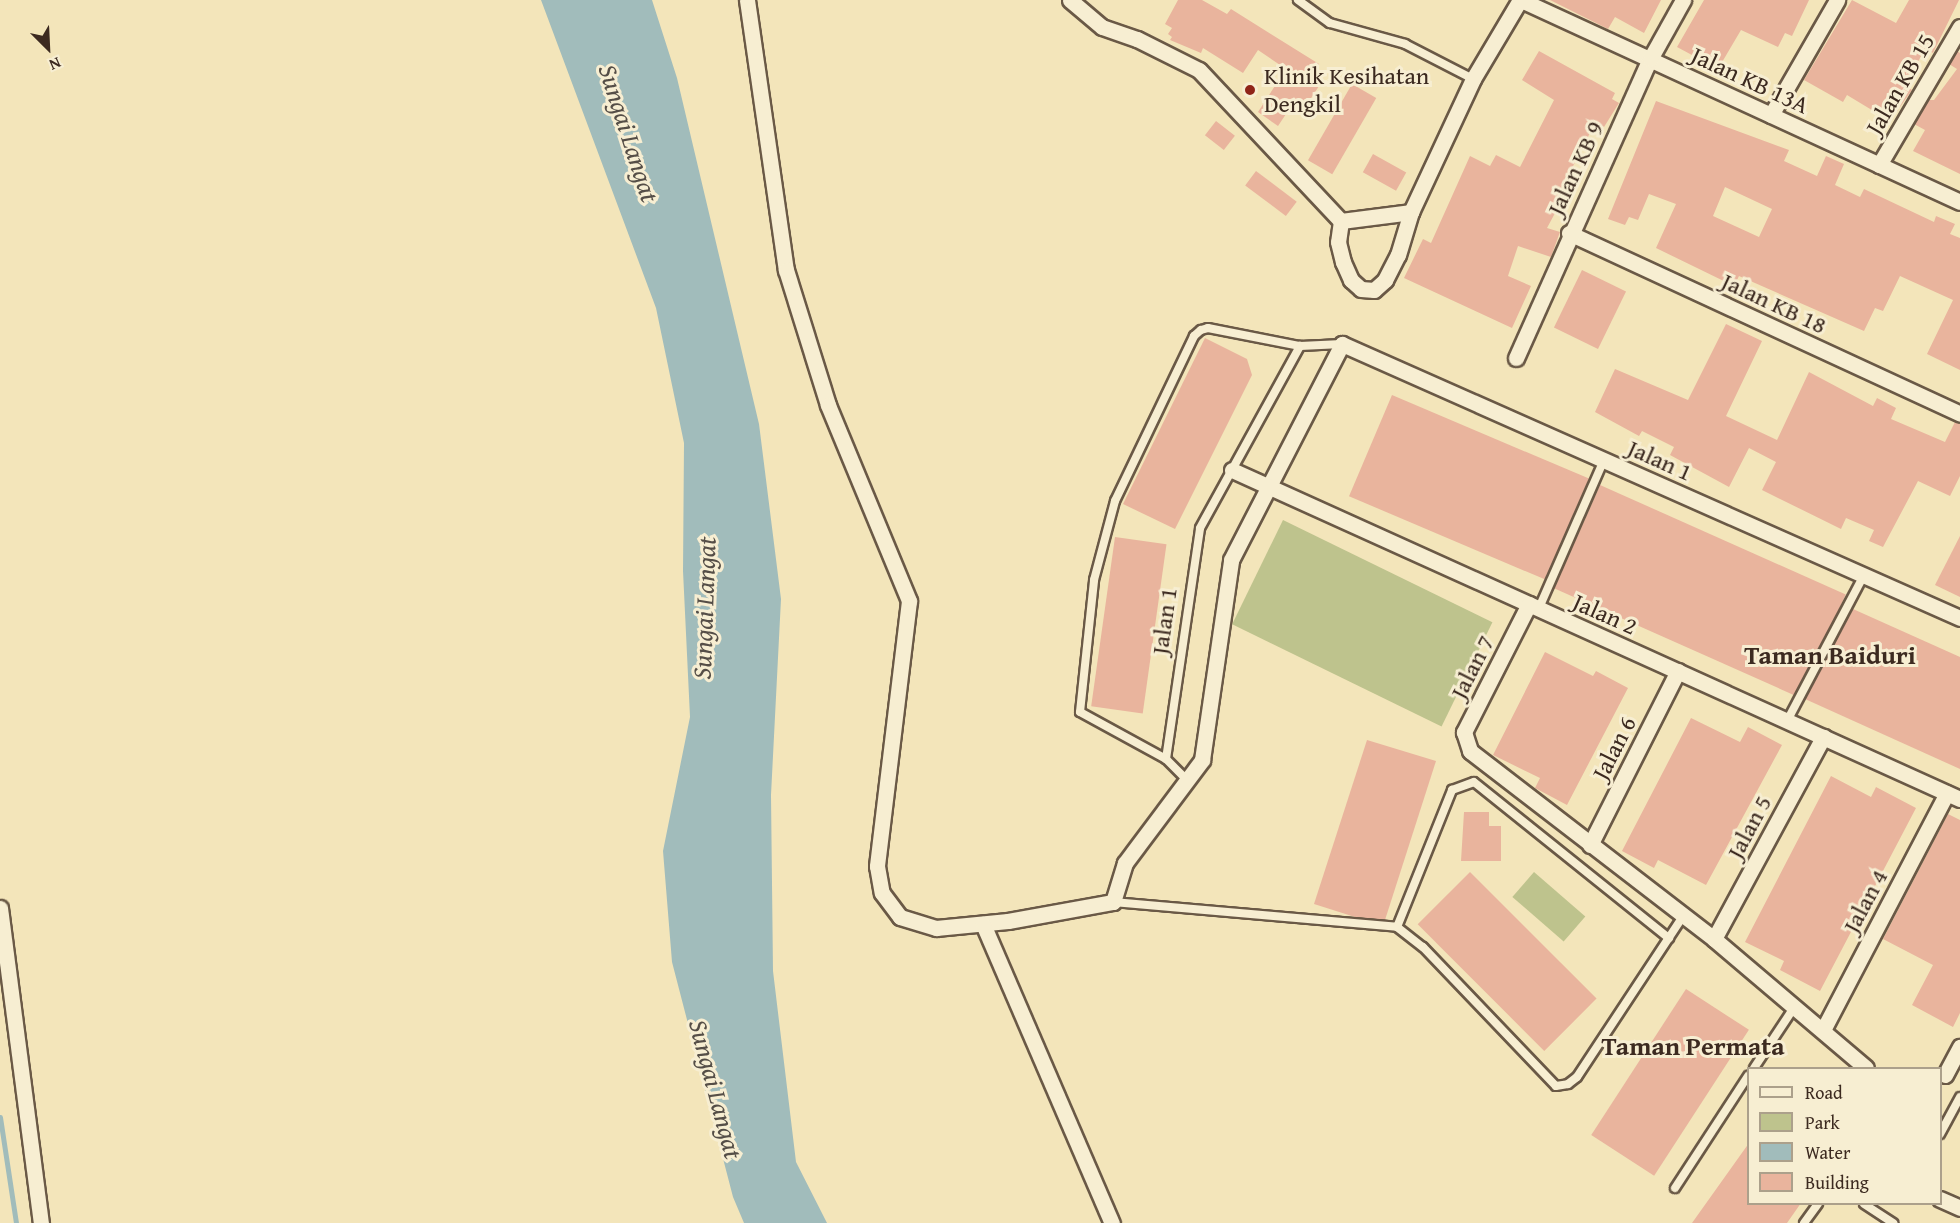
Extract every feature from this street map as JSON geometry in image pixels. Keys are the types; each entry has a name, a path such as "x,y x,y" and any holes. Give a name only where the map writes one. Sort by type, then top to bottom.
{"street":[{"path":"747,0 786,270 828,405 909,601 877,866 882,893 900,917 927,925 983,924 1113,902 1125,863 1202,760 1232,561 1342,344"},
{"path":"1070,0 1102,27 1137,39 1200,70 1341,221"},
{"path":"1341,221 1338,242 1343,262 1352,280 1362,289 1374,290 1381,286 1398,255 1411,212 1473,79 1520,0"},
{"name":"Jalan KB 13A","path":"1520,0 1960,202"},
{"name":"Jalan KB 9","path":"1516,358 1569,232 1650,59 1683,0"},
{"path":"1771,115 1837,0"},
{"name":"Jalan KB 15","path":"1879,165 1960,27"},
{"path":"1341,221 1411,212"},
{"name":"Jalan KB 18","path":"1569,232 1960,414"},
{"name":"Jalan 1","path":"1342,344 1960,618"},
{"name":"Jalan 2","path":"1232,470 1954,796"},
{"name":"Jalan 7","path":"1534,606 1464,732 1470,751 1590,845"},
{"name":"Jalan 6","path":"1590,845 1678,671"},
{"name":"Jalan 5","path":"1714,939 1823,737"},
{"name":"Jalan 4","path":"1823,1030 1954,796"},
{"path":"1590,845 1714,939 1865,1067"},
{"path":"0,908 41,1223"},
{"path":"983,924 1112,1223"},
{"path":"1945,1075 1960,1047"},
{"path":"1942,1199 1960,1208"}],"lane":[{"path":"1298,0 1330,23 1405,45 1473,79"},
{"path":"1188,780 1166,759 1080,712 1094,580 1115,501 1194,336 1208,328 1300,346"},
{"name":"Jalan 1","path":"1166,759 1200,528 1300,346 1342,344"},
{"path":"1534,606 1604,460"},
{"path":"1787,721 1864,575"},
{"path":"1397,927 1452,790 1474,782 1669,938"},
{"path":"1113,902 1397,927 1424,947 1556,1086 1568,1084 1577,1077 1683,916"},
{"path":"1755,1067 1795,1006"},
{"path":"1675,1188 1747,1079"},
{"path":"1942,1132 1960,1097"},
{"path":"1803,1223 1816,1205"},
{"path":"1867,1205 1893,1223"}],"green space":[{"path":"1283,520 1492,622 1442,726 1232,624"},
{"path":"1534,872 1585,917 1564,942 1512,897"}],"water":[{"name":"Sungai Langat","path":"541,0 652,0 677,78 759,424 781,599 771,795 773,971 796,1162 827,1223 744,1223 733,1197 672,962 663,851 690,717 683,571 684,443 656,308"}],"building":[{"path":"1178,0 1202,0 1227,14 1231,9 1319,64 1309,79 1319,86 1300,115 1290,108 1278,126 1258,112 1286,69 1258,50 1243,73 1203,48 1201,53 1170,40 1172,37 1168,34 1172,28 1165,24"},
{"path":"1550,0 1661,0 1644,33 1615,17 1608,29"},
{"path":"1704,0 1809,0 1792,36 1785,33 1778,47 1741,30 1718,69 1677,47"},
{"path":"1852,0 1896,23 1909,0 1959,0 1933,53 1925,48 1906,86 1912,90 1890,121 1847,95 1843,102 1804,80"},
{"path":"1539,51 1615,93 1612,99 1619,103 1604,127 1596,121 1564,184 1569,187 1547,228 1560,232 1551,257 1518,246 1508,276 1531,286 1512,328 1404,278 1423,239 1431,243 1470,156 1490,166 1496,155 1520,167 1554,100 1522,80"},
{"path":"1957,51 1960,53 1960,174 1913,151 1925,130 1914,124 1929,100 1934,100 1957,69 1949,64"},
{"path":"1352,84 1376,98 1332,174 1308,160"},
{"path":"1656,101 1789,150 1784,161 1817,176 1826,156 1844,164 1835,185 1860,197 1864,189 1934,222 1936,216 1955,224 1950,234 1960,238 1960,370 1927,354 1953,300 1900,276 1883,311 1875,308 1864,331 1739,276 1734,286 1656,248 1676,204 1649,194 1638,220 1629,217 1625,225 1608,219","holes":["1725,187 1772,209 1759,237 1713,216"]},
{"path":"1216,121 1235,136 1224,150 1205,135"},
{"path":"1373,154 1406,172 1396,191 1363,172"},
{"path":"1256,171 1297,202 1286,216 1245,185"},
{"path":"1582,270 1626,291 1598,349 1554,328"},
{"path":"1726,324 1762,341 1726,416 1777,440 1809,372 1873,406 1877,398 1896,408 1891,419 1945,442 1955,422 1960,424 1960,476 1950,496 1918,481 1883,547 1869,541 1874,530 1846,518 1841,529 1762,490 1776,462 1749,448 1729,487 1670,455 1674,447 1642,431 1639,436 1595,412 1615,369 1688,400"},
{"path":"1205,338 1247,359 1252,375 1175,529 1123,504"},
{"path":"1392,395 1589,479 1546,580 1349,496"},
{"path":"1600,485 1846,594 1800,698 1554,588"},
{"path":"1960,536 1960,597 1935,585"},
{"path":"1115,537 1166,544 1143,714 1091,706"},
{"path":"1853,609 1960,657 1960,769 1805,699"},
{"path":"1545,652 1593,676 1596,671 1628,688 1567,805 1535,788 1540,778 1493,755"},
{"path":"1691,718 1740,742 1748,727 1782,745 1706,885 1658,860 1654,868 1622,851"},
{"path":"1367,740 1436,761 1385,920 1355,917 1314,904"},
{"path":"1831,776 1871,797 1876,787 1916,808 1820,991 1780,970 1784,961 1745,942"},
{"path":"1464,812 1489,812 1489,826 1501,826 1501,861 1461,861"},
{"path":"1948,814 1960,820 1960,1013 1953,1027 1912,1005 1933,965 1883,939"},
{"path":"1470,872 1597,999 1544,1051 1418,924"},
{"path":"1686,989 1749,1030 1654,1176 1591,1135"},
{"path":"1747,1146 1747,1205 1800,1205 1787,1223 1692,1223"}],"waterway":[{"path":"0,1117 16,1223"}],"place":[{"name":"Klinik Kesihatan Dengkil","path":"1250,90"}],"district":[{"name":"Taman Baiduri","path":"1830,655"},
{"name":"Taman Permata","path":"1693,1046"}]}
